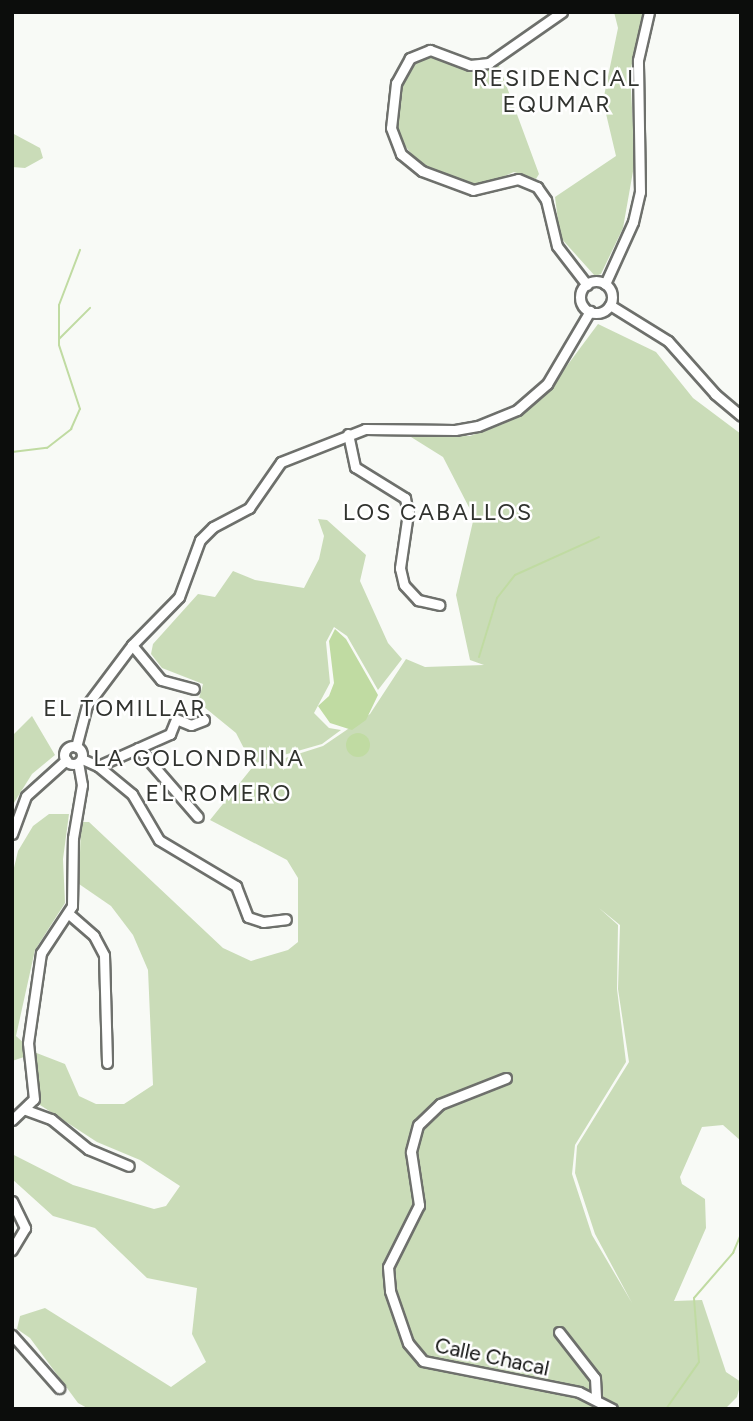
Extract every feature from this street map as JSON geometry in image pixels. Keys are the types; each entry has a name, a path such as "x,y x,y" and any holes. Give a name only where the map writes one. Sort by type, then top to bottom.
{"street":[{"path":"562,12 489,63 470,65 430,50 410,58 396,83 391,128 401,154 422,171 473,190 518,179 537,187 546,200 557,246 587,285"},
{"path":"605,284 633,222 640,192 638,60 649,12"},
{"path":"587,285 605,284"},
{"path":"605,284 611,291 610,305"},
{"path":"587,285 581,299 590,311 599,312 610,305"},
{"path":"610,305 668,341 741,416"},
{"path":"12,1120 26,1111 34,1093 28,1043 39,963 50,934 69,914 73,838 82,785 76,747 87,705 132,645 179,597 195,547 213,527 249,508 281,462 348,434 376,427 455,430 478,426 517,410 547,384 590,311"},
{"path":"348,434 355,467 400,493 408,506 400,568 404,585 418,600 439,605"},
{"path":"132,645 161,680 194,689"},
{"path":"97,766 170,734 176,719 191,725 204,720"},
{"path":"12,834 26,796 66,760 67,749 76,747"},
{"path":"138,748 198,817"},
{"path":"66,760 97,766 132,794 159,840 236,886 247,917 263,922 286,919"},
{"path":"69,914 94,936 104,956 107,1063"},
{"name":"Calle Chacal","path":"506,1078 440,1104 418,1125 411,1152 419,1205 388,1267 390,1291 408,1343 423,1361 596,1398 612,1409"},
{"path":"26,1111 51,1119 88,1149 129,1166"},
{"path":"12,1201 24,1228 12,1250"},
{"path":"559,1332 595,1378 596,1398"},
{"path":"12,1335 59,1388"}],"shaded area":[{"path":"614,12 643,12 630,73 635,160 623,228 601,274 595,276 560,237 555,197 616,156 603,101 618,28"},
{"path":"429,54 464,70 483,70 498,63 539,174 536,179 514,172 486,184 471,184 420,164 401,141 394,111 411,62"},
{"path":"12,133 40,148 43,158 25,168 12,167"},
{"path":"598,324 656,352 693,398 741,434 741,1141 723,1125 702,1127 680,1177 682,1184 705,1199 706,1228 674,1301 702,1300 726,1372 741,1382 737,1397 725,1409 89,1409 78,1403 30,1338 17,1329 20,1316 45,1308 171,1387 206,1362 192,1334 197,1288 147,1278 95,1228 53,1216 12,1179 12,1154 73,1185 154,1209 166,1206 180,1186 140,1160 97,1142 40,1105 36,1065 24,1057 12,1061 12,876 18,851 33,826 49,814 69,814 63,859 65,903 35,950 16,1036 34,1052 65,1064 79,1096 96,1104 124,1104 153,1085 148,970 133,935 111,906 79,884 81,822 89,822 223,948 251,961 288,950 298,942 298,878 287,860 210,820 251,769 323,746 370,714 406,659 425,667 484,665 470,660 456,595 474,517 443,457 411,437 470,436 503,424 543,398","holes":["599,908 620,925 618,989 629,1062 577,1146 575,1173 595,1234 632,1303 592,1235 572,1174 575,1145 626,1062 617,989 618,925"]},
{"path":"318,519 327,520 366,555 360,581 388,643 402,659 378,690 347,636 334,627 326,642 330,683 314,713 329,728 341,730 322,744 252,764 236,733 198,702 203,684 162,668 151,654 153,644 198,594 215,597 233,571 255,580 304,588 319,559 324,536"},
{"path":"335,629 346,639 378,695 366,720 352,730 330,723 318,706 329,696 334,683 329,641"},
{"path":"32,716 55,755 32,774 12,806 12,736"},
{"path":"358,733 367,736 370,745 367,754 358,757 349,754 346,745 349,736"}],"waterway":[{"path":"12,452 47,448 71,429 80,409 59,345 59,305 80,250"},
{"path":"59,339 90,308"},
{"path":"479,657 497,598 515,575 599,537"},
{"path":"666,1409 699,1362 694,1298 733,1253 741,1234"}],"district":[{"name":"RESIDENCIAL EQUMAR","path":"557,91"},
{"name":"LOS CABALLOS","path":"438,512"},
{"name":"EL TOMILLAR","path":"125,708"},
{"name":"LA GOLONDRINA","path":"199,758"},
{"name":"EL ROMERO","path":"219,793"}]}
